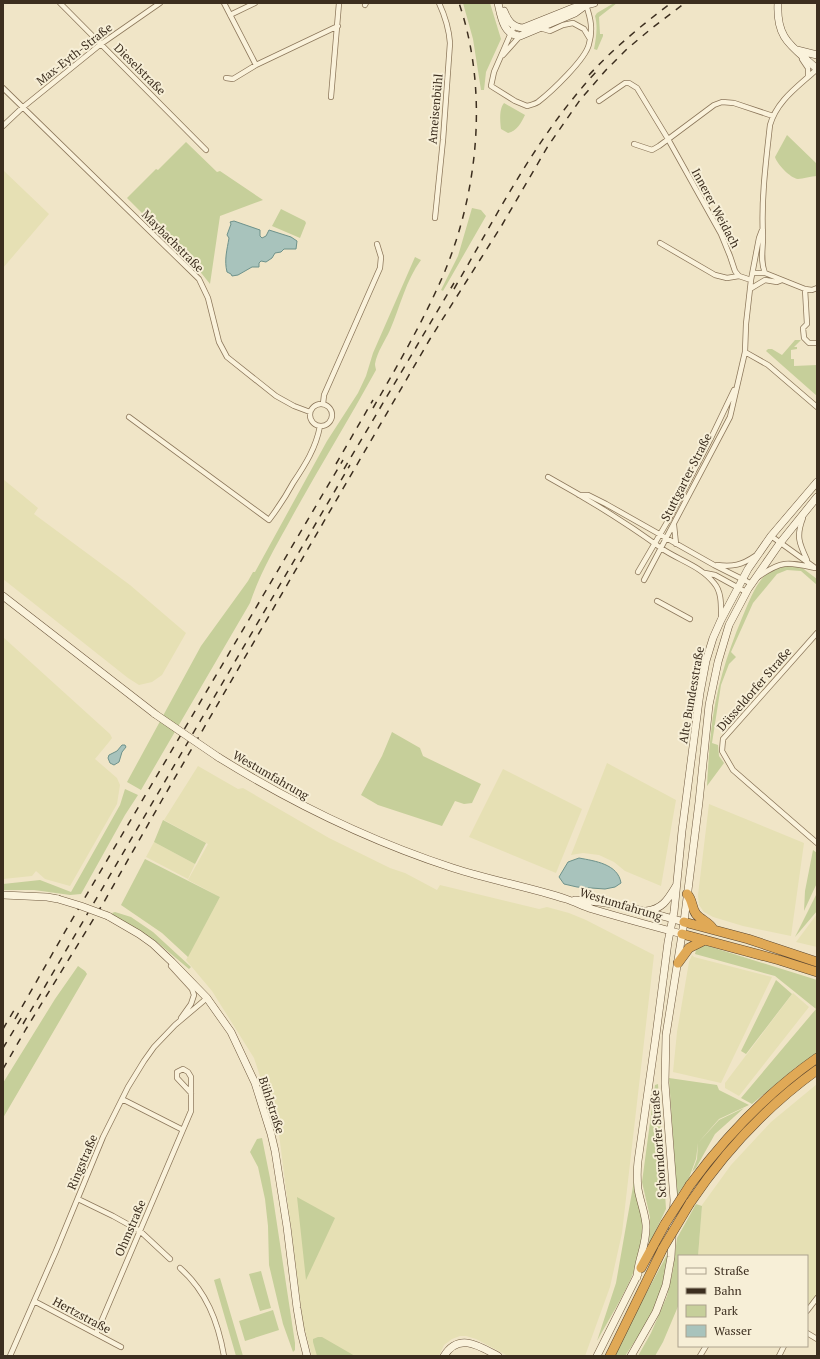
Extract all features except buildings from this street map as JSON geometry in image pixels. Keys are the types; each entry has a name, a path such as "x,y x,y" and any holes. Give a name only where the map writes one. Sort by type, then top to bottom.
{"highway":[{"path":"687,894 692,899 697,915 710,924 714,930"},
{"path":"684,922 748,939 817,962"},
{"path":"682,934 817,972"},
{"path":"678,963 689,948 705,940"},
{"path":"641,1268 690,1185 719,1147 742,1121 785,1082 817,1058"},
{"path":"610,1356 663,1248 690,1203 715,1168 746,1133 778,1101 817,1070"}],"main road":[{"path":"498,3 505,27 510,33 520,36 575,13 585,4"},
{"path":"502,3 507,19 514,26 523,28 573,8 594,3"},
{"path":"778,3 779,25 782,35 793,48 817,69"},
{"path":"793,48 802,52 817,63"},
{"path":"802,52 817,55"},
{"name":"Alte Bundesstraße","path":"672,919 700,693 706,661 713,638 738,587 758,554 771,536 817,482"},
{"name":"Alte Bundesstraße","path":"684,922 709,705 718,662 729,625 746,592 780,543 817,497"},
{"name":"Westumfahrung","path":"3,596 155,714 248,776 312,810 378,840 454,868 566,899 591,908 682,934"},
{"path":"643,911 654,910 662,906 677,884"},
{"name":"Bühlstraße","path":"3,895 58,899 108,916 142,936 169,959 207,998 231,1032 255,1083 271,1134 287,1227 300,1332 307,1356"},
{"name":"Westumfahrung","path":"566,899 606,902 684,922"},
{"name":"Schorndorfer Straße","path":"637,1277 637,1266 644,1249 646,1233 646,1224 638,1185 638,1160 672,919"},
{"name":"Schorndorfer Straße","path":"632,1355 658,1308 668,1276 671,1257 674,1200 664,1062 668,1014 684,922"},
{"path":"597,1356 641,1268"},
{"path":"444,1356 453,1346 461,1343 471,1343 498,1356"}],"street":[{"name":"Dieselstraße","path":"60,3 206,150"},
{"name":"Max-Eyth-Straße","path":"3,126 22,108 101,44 160,3"},
{"path":"224,3 256,65"},
{"path":"230,15 255,3"},
{"path":"331,97 339,3"},
{"name":"Ameisenbühl","path":"436,218 450,43 445,16 439,3"},
{"path":"514,26 494,72 491,86 515,101 527,106 538,102 577,64 588,49 592,30 590,17 585,4"},
{"path":"540,28 550,31 563,25 573,23 584,29 590,39"},
{"path":"226,78 233,79 256,65 338,26"},
{"path":"500,57 520,36"},
{"path":"793,48 807,65 808,78"},
{"name":"Stuttgarter Straße","path":"765,273 763,268 762,230 763,187 769,131 773,116 781,102 817,69"},
{"name":"Innerer Weidach","path":"599,101 620,86 630,83 637,88 668,139 720,234 735,271 739,276"},
{"name":"Maybachstraße","path":"3,88 198,279 208,298 219,342 227,357 276,396 294,406 310,412"},
{"path":"634,144 652,150 714,105 722,102 734,104 773,116"},
{"name":"Stuttgarter Straße","path":"644,580 730,417 745,352 746,324 751,280 759,238 762,230"},
{"path":"660,243 715,275 727,278 739,276 751,280"},
{"path":"323,404 324,395 380,268 381,257 377,244"},
{"path":"753,273 765,273 805,289 817,288"},
{"path":"753,273 759,279 777,282 782,280"},
{"path":"750,289 765,280"},
{"path":"805,289 807,324 803,328 804,338 809,343 817,343"},
{"path":"745,352 768,365 817,408"},
{"name":"Stuttgarter Straße","path":"638,572 711,438 738,381"},
{"path":"323,404 329,407 332,416 328,423 320,426 312,423 310,412 315,405 323,404"},
{"path":"129,417 269,520 311,455 318,439 320,426"},
{"path":"548,477 580,495 662,548 705,573 715,576 746,592"},
{"path":"580,495 588,495 742,580 754,581 772,567 786,563 816,569"},
{"path":"806,511 799,529 799,541 807,562"},
{"name":"Stuttgarter Straße","path":"650,529 660,528 668,519"},
{"path":"674,524 676,544"},
{"path":"771,536 816,569"},
{"path":"714,565 728,566 745,563 758,554"},
{"path":"705,573 715,584 717,589 720,599 721,620"},
{"path":"657,601 690,619"},
{"name":"Düsseldorfer Straße","path":"817,633 723,739 722,751 733,770 817,843"},
{"path":"169,959 171,966 192,989 194,995 191,1004 175,1026"},
{"name":"Ringstraße","path":"10,1356 78,1199 103,1137 122,1099 154,1047 207,998"},
{"name":"Ohmstraße","path":"96,1334 191,1111 191,1077 188,1072 183,1069 177,1072 177,1078 190,1094"},
{"path":"122,1099 183,1130"},
{"path":"78,1199 140,1231 170,1259"},
{"path":"180,1268 196,1284 207,1302 221,1339 224,1356"},
{"path":"808,1310 817,1298"},
{"name":"Hertzstraße","path":"34,1301 122,1347"},
{"path":"808,1334 817,1339"},
{"path":"700,1356 705,1347"},
{"path":"779,1356 784,1347"}],"shaded area":[{"path":"3,170 49,214 3,268"},
{"path":"3,479 38,508 34,514 130,585 186,633 162,675 152,682 139,685 128,678 3,579"},
{"path":"3,637 110,734 112,738 95,759 117,778 120,785 117,804 70,886 45,879 36,871 32,876 3,879"},
{"path":"607,763 676,800 661,886 625,871 614,862 599,855 583,853 571,855"},
{"path":"198,766 238,789 243,788 329,838 390,868 405,873 437,890 440,885 539,909 547,907 569,913 586,920 654,955 622,1233 610,1287 585,1356 508,1356 476,1339 460,1336 452,1339 444,1345 439,1356 312,1356 303,1323 279,1134 254,1058 212,991 186,960 220,897 188,880 208,844 164,820"},
{"path":"503,769 582,809 556,873 469,837"},
{"path":"709,804 804,843 791,936 743,926 713,917 704,912 699,905 698,895"},
{"path":"154,842 195,864 188,879 146,857"},
{"path":"817,914 817,947 796,942"},
{"path":"692,955 694,957 772,977 721,1083 673,1072 677,1032 689,962"},
{"path":"793,993 809,1007 739,1096 725,1088 725,1083"},
{"path":"817,1084 817,1296 808,1309 808,1255 698,1255 702,1205 731,1165 771,1122"}],"green space":[{"path":"463,3 490,3 501,39 486,72 484,90 481,90 473,39"},
{"path":"614,3 617,3 599,17 600,34 603,34 603,36 597,50 594,49 597,28 595,16 597,13"},
{"path":"504,103 525,115 516,129 508,133 501,129 500,119 502,106"},
{"path":"787,135 817,164 817,176 800,179 795,178 784,170 778,163 775,157"},
{"path":"186,142 217,172 220,171 263,200 220,216 210,284 181,250 127,198"},
{"path":"472,208 481,210 486,216 443,291 441,290 458,256"},
{"path":"281,209 305,221 306,223 300,238 272,226"},
{"path":"415,257 421,260 411,276 390,330 377,355 375,364 376,370 277,545 262,573 250,603 141,790 127,782 201,646 253,572 255,572 327,441 358,393 366,376 373,353"},
{"path":"795,340 801,340 794,347 797,347 797,349 791,350 791,359 794,359 794,366 817,365 817,396 766,351 768,349 772,349 782,355"},
{"path":"790,565 801,567 817,579 817,585 801,571 787,570 777,574 753,603 731,652 736,657 729,664 721,685 712,743 718,745 719,756 724,763 707,786 710,739 715,702 722,674 737,632 750,599 761,580 772,569 779,566"},
{"path":"392,732 420,748 423,756 481,784 472,803 464,804 455,801 442,826 378,805 361,795 382,756"},
{"path":"125,789 138,795 125,815 81,894 70,895 34,890 3,890 3,884 40,880 71,892 120,805"},
{"path":"163,820 206,843 195,864 154,842"},
{"path":"813,850 817,853 817,883 804,911 805,891"},
{"path":"145,859 220,897 188,957 162,933 121,905"},
{"path":"817,893 817,911 795,937"},
{"path":"115,912 131,917 153,932 191,967 189,969 158,943 131,925 114,916 112,913"},
{"path":"705,945 817,980 817,1053 795,1068 752,1104 741,1098 816,1009 775,976 695,954 697,946"},
{"path":"78,966 87,974 3,1118 3,1083 55,999"},
{"path":"776,980 792,994 746,1054 741,1051"},
{"path":"669,1078 717,1085 719,1090 749,1105 719,1119 698,1143 696,1159 689,1178 677,1195"},
{"path":"658,1084 666,1209 649,1245 650,1217 642,1182 655,1085"},
{"path":"744,1108 715,1134 696,1168 692,1172 697,1159 698,1143 719,1120"},
{"path":"262,1138 270,1178 295,1343 295,1350 293,1352 283,1324 269,1265 268,1226 265,1199 258,1167 250,1152 257,1139"},
{"path":"635,1175 644,1226 640,1255 628,1285 597,1341 616,1283"},
{"path":"297,1197 335,1218 306,1280"},
{"path":"696,1204 702,1206 698,1255 678,1255 678,1306 663,1342 655,1356 638,1356 651,1333 667,1296 673,1270 677,1238"},
{"path":"669,1251 662,1286 649,1320 625,1356 615,1356 634,1316"},
{"path":"261,1271 271,1308 260,1311 249,1274"},
{"path":"220,1278 243,1356 236,1356 214,1280"},
{"path":"273,1310 279,1330 245,1341 239,1321"},
{"path":"322,1337 355,1356 317,1356 313,1339"}],"water":[{"path":"234,221 260,230 260,236 262,238 266,236 269,230 291,237 297,241 296,249 284,249 281,252 275,253 272,258 266,262 261,261 259,263 259,267 252,267 238,275 232,276 227,272 226,259 229,238 227,235 231,224 230,222"},
{"path":"122,745 125,745 126,747 122,752 119,762 114,765 110,763 108,758 109,755 117,751"},
{"path":"579,858 605,864 615,872 621,883 615,887 605,889 577,887 564,884 559,877 568,862"}],"railway":[{"path":"373,408 411,340 437,289 457,239 466,206 476,138 476,103 474,69 468,36 459,3"},
{"path":"589,75 628,37 671,3"},
{"path":"3,1069 104,902 430,339 502,225 548,146 580,100 606,70 627,49 685,3"},
{"path":"454,289 502,204 536,149 575,96 596,72"},
{"path":"344,469 454,283"},
{"path":"336,464 373,400"},
{"path":"15,1019 343,460"},
{"path":"23,1024 350,465"},
{"path":"3,1029 16,1007"},
{"path":"3,1048 23,1015"}]}
